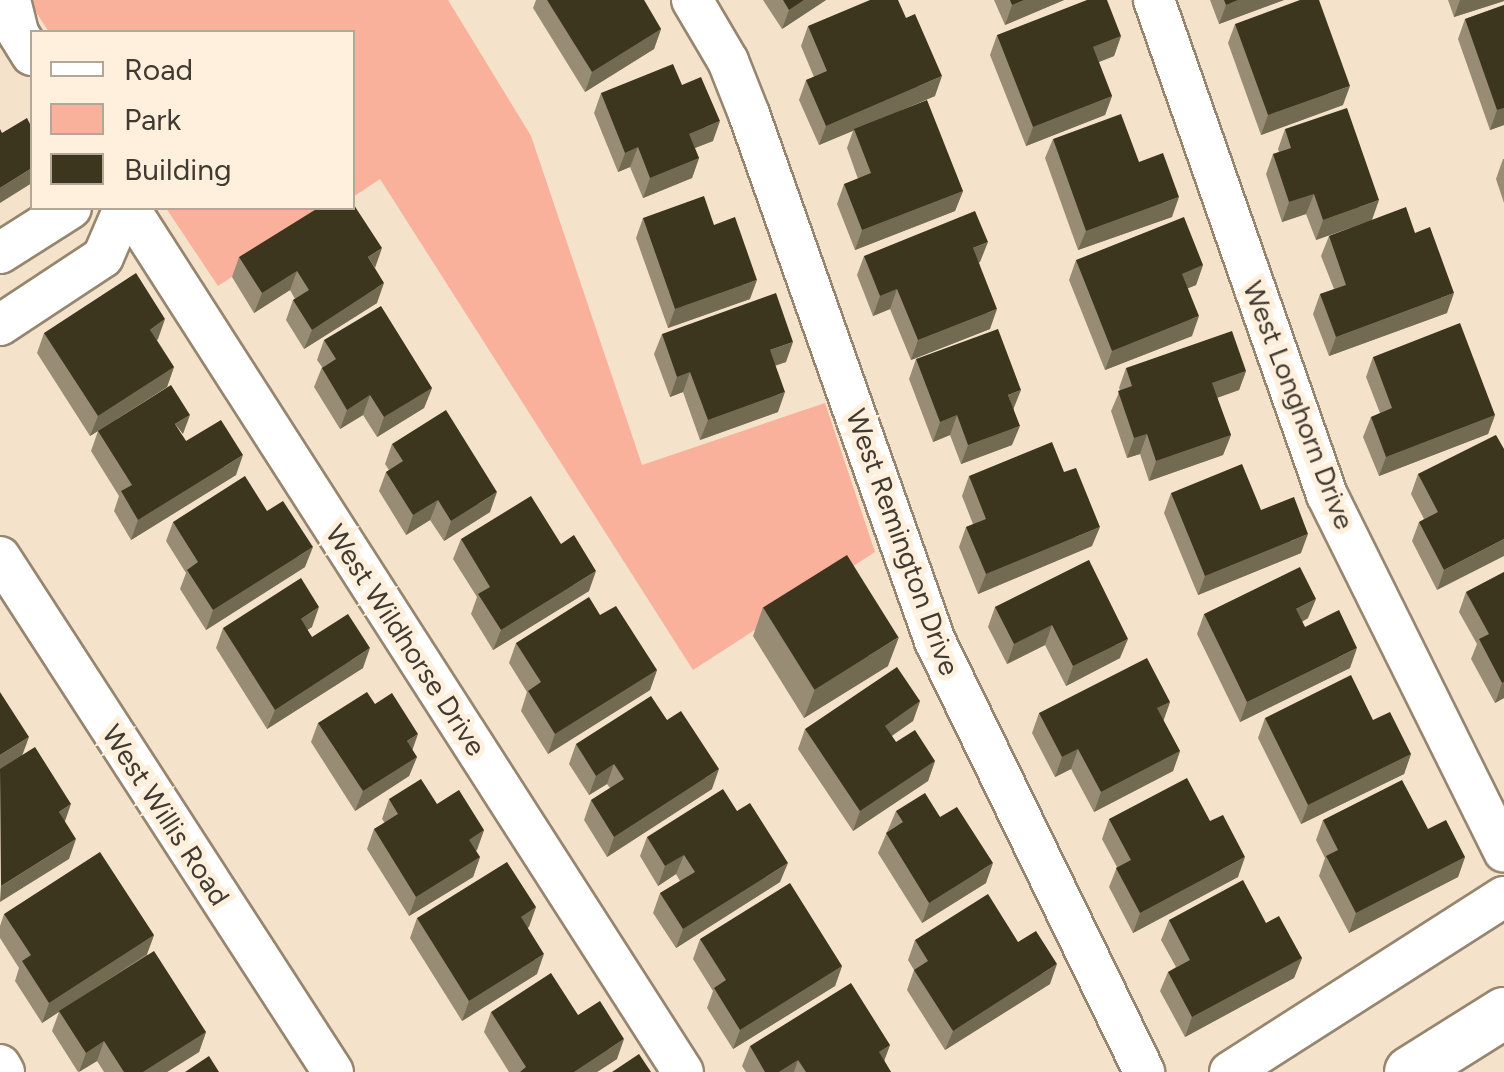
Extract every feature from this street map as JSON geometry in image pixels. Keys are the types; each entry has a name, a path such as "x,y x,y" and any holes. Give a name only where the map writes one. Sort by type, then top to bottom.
{"main road":[{"path":"1410,1072 1504,1013"}],"street":[{"path":"10,0 18,33 30,52"},
{"name":"West Remington Drive","path":"692,0 728,61 750,114 935,640 1144,1072"},
{"name":"West Longhorn Drive","path":"1154,0 1328,495 1504,851"},
{"path":"0,253 68,210"},
{"path":"0,325 103,258 125,210"},
{"name":"West Wildhorse Drive","path":"127,210 683,1072"},
{"name":"West Willis Road","path":"0,557 333,1072"},
{"path":"1230,1072 1504,897"},
{"path":"0,1065 4,1072"}],"green space":[{"path":"28,0 448,0 531,136 642,465 825,403 875,552 693,670 380,179 355,196 355,30 48,30"},
{"path":"167,210 333,210 218,286"}],"building":[{"path":"547,0 644,0 661,29 592,72"},
{"path":"783,0 804,0 789,10"},
{"path":"870,0 898,0 906,18 915,14 942,76 826,126 806,80 827,71 808,26"},
{"path":"1087,0 1107,0 1121,36 1093,47 1112,96 1033,127 997,35"},
{"path":"1300,0 1319,0 1350,86 1268,115 1235,24"},
{"path":"1504,5 1504,108 1497,110 1465,19"},
{"path":"673,64 682,85 701,77 720,121 689,134 699,158 650,178 638,147 625,153 601,93"},
{"path":"927,100 963,191 862,230 844,184 871,173 854,129"},
{"path":"1347,108 1379,200 1323,220 1314,194 1289,202 1273,154 1291,148 1285,129"},
{"path":"1121,114 1139,162 1163,153 1179,197 1086,231 1053,139"},
{"path":"27,118 30,124 30,169 0,188 0,129 2,133"},
{"path":"704,196 714,225 735,217 757,280 675,309 643,218"},
{"path":"355,207 382,248 368,257 384,283 312,330 293,300 309,290 297,271 262,293 239,257 315,210 355,210"},
{"path":"1406,207 1415,233 1430,227 1454,293 1336,337 1320,294 1346,285 1329,236"},
{"path":"975,211 988,242 973,248 997,309 918,340 897,289 880,296 864,256"},
{"path":"1184,217 1203,265 1182,274 1199,316 1112,351 1076,260"},
{"path":"136,273 165,319 150,330 174,367 98,416 44,333"},
{"path":"776,293 793,342 770,350 785,392 708,420 690,372 677,377 662,334"},
{"path":"381,306 432,388 384,417 370,395 347,410 322,368 336,359 324,340"},
{"path":"1460,323 1495,415 1386,457 1371,417 1392,408 1373,357"},
{"path":"998,329 1021,390 1008,395 1020,426 968,445 957,415 940,422 916,359"},
{"path":"1232,331 1246,371 1212,383 1231,435 1156,461 1147,434 1134,438 1118,391 1132,386 1126,368"},
{"path":"171,385 190,415 175,424 186,441 221,420 243,455 138,520 121,491 132,485 98,431"},
{"path":"446,410 497,492 451,521 438,500 413,515 386,472 403,461 392,444"},
{"path":"1496,435 1504,449 1504,539 1444,570 1419,522 1438,512 1418,474"},
{"path":"1052,442 1064,472 1076,468 1100,527 986,574 966,527 986,519 969,476"},
{"path":"1242,464 1261,510 1294,497 1308,534 1205,576 1171,493"},
{"path":"245,476 267,511 283,501 313,547 213,610 187,570 198,562 173,522"},
{"path":"531,496 561,544 574,535 596,571 501,630 478,594 490,587 461,539"},
{"path":"847,555 898,637 814,690 763,607"},
{"path":"1089,560 1128,639 1073,666 1052,625 1014,644 995,607"},
{"path":"1300,567 1316,599 1296,609 1305,627 1339,610 1357,648 1247,702 1204,614"},
{"path":"1504,572 1502,683 1479,639 1489,634 1466,592"},
{"path":"301,578 319,607 301,619 312,637 348,614 370,648 275,710 223,628"},
{"path":"589,597 600,615 616,606 657,670 555,734 528,691 541,682 516,643"},
{"path":"1147,658 1170,702 1157,708 1180,751 1101,792 1078,749 1062,757 1039,713"},
{"path":"897,667 920,701 885,726 896,742 915,730 935,761 860,811 805,729"},
{"path":"1351,675 1373,720 1390,712 1411,754 1308,805 1265,718"},
{"path":"0,692 29,737 0,755"},
{"path":"367,692 375,704 392,693 418,734 407,741 417,757 363,791 318,723"},
{"path":"651,696 667,720 681,711 719,769 614,837 591,800 624,779 614,764 596,776 576,744"},
{"path":"35,747 71,804 59,812 76,839 1,886 0,769"},
{"path":"1187,778 1210,821 1223,815 1245,857 1140,913 1116,868 1131,860 1109,819"},
{"path":"421,779 437,804 459,790 484,830 469,840 480,857 416,897 374,829 398,814 389,799"},
{"path":"1402,780 1428,829 1446,820 1465,857 1356,913 1326,856 1338,850 1323,820"},
{"path":"723,789 737,811 750,803 788,863 683,929 660,893 695,872 684,855 665,866 647,837"},
{"path":"925,793 940,817 957,807 993,863 929,903 886,833 903,822 896,811"},
{"path":"100,852 154,935 49,1003 22,961 31,955 4,914"},
{"path":"507,862 536,907 521,917 544,954 469,1001 417,918"},
{"path":"1243,880 1266,923 1279,916 1302,958 1192,1017 1168,972 1190,960 1169,920"},
{"path":"790,883 842,966 740,1030 714,988 726,980 700,939"},
{"path":"988,894 1018,942 1036,931 1057,964 953,1031 914,970 928,961 915,940"},
{"path":"154,951 206,1032 143,1072 124,1072 104,1041 86,1053 59,1011"},
{"path":"551,973 578,1015 600,1001 624,1039 574,1072 520,1072 526,1067 491,1012"},
{"path":"851,983 890,1045 879,1052 891,1072 806,1072 798,1060 779,1072 765,1072 750,1046"},
{"path":"639,1054 651,1072 612,1072"},
{"path":"209,1056 219,1072 185,1072"}]}
